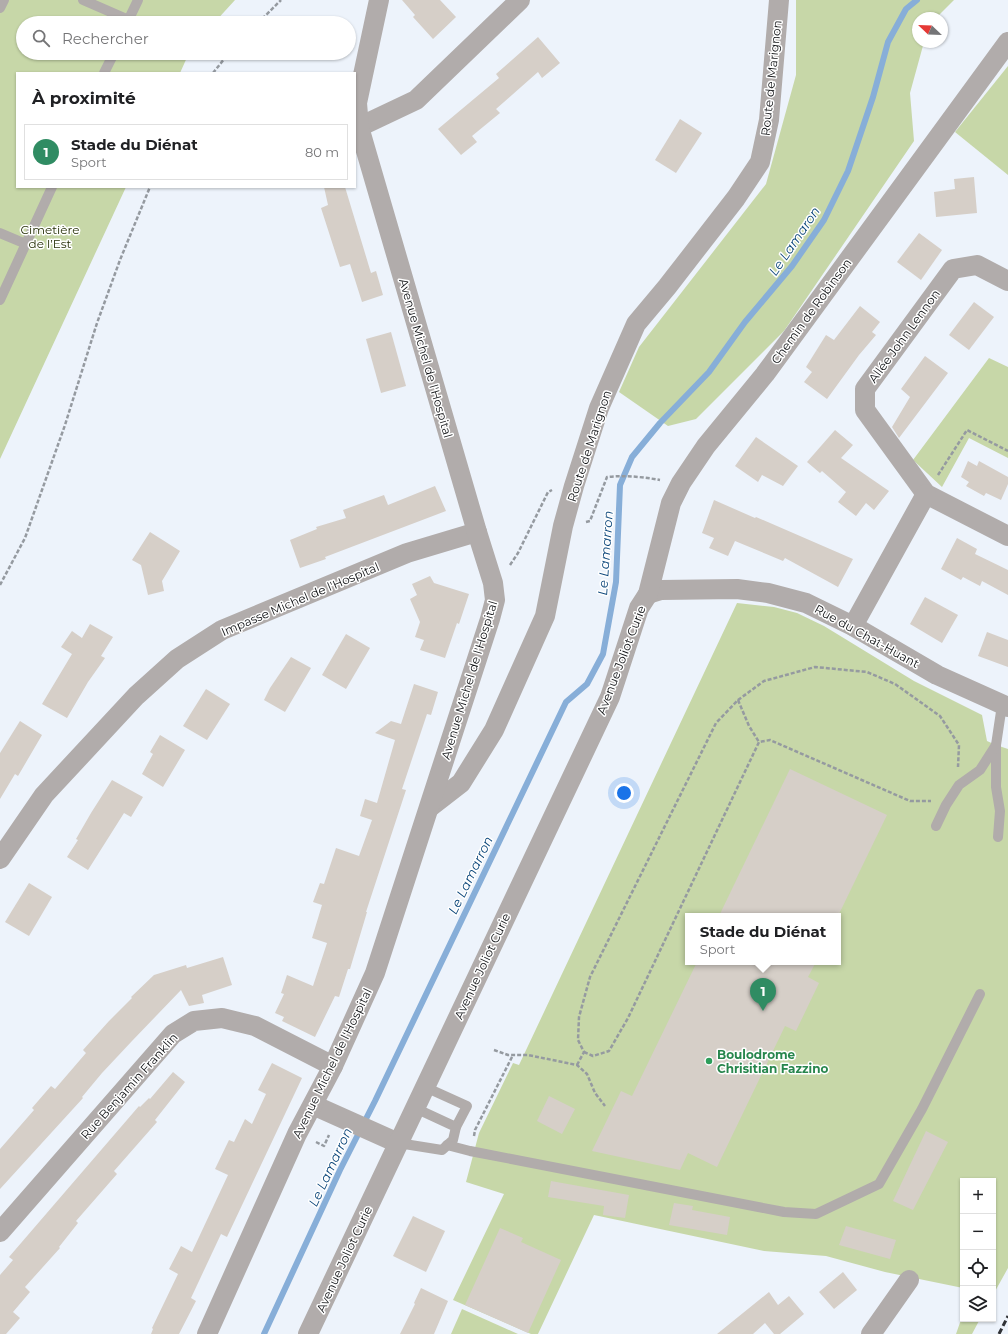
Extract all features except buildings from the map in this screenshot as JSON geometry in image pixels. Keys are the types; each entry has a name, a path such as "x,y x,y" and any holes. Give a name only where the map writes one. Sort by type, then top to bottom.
{"street":[{"name":"Avenue Michel de l'Hospital","path":"207,1334 297,1134 333,1066 375,973 430,807 495,600 494,583 477,532 359,127 357,103 379,0"},
{"path":"359,127 416,100 520,0"},
{"name":"Route de Marignon","path":"430,807 461,783 494,730 545,616 563,526 573,490 599,408 636,324 667,287 736,198 760,162 769,120 779,0"},
{"name":"Chemin de Robinson","path":"648,594 671,503 681,483 706,446 770,367 1008,42"},
{"name":"Allée John Lennon","path":"1008,282 977,265 953,269 865,389 865,410 926,494 1008,536"},
{"path":"853,626 926,494"},
{"name":"Impasse Michel de l'Hospital","path":"0,859 44,795 136,696 177,659 222,630 408,553 477,532"},
{"name":"Rue du Chat-Huant","path":"648,594 661,590 737,589 768,593 806,603 853,626 937,675 1005,706"},
{"name":"Avenue Joliot Curie","path":"308,1334 610,697 639,608 648,594"},
{"name":"Rue Benjamin Franklin","path":"0,1232 173,1034 194,1021 222,1018 255,1026 333,1066"},
{"path":"313,1104 398,1142"},
{"path":"871,1334 908,1280"}],"lane":[{"path":"0,8 4,0"},
{"path":"83,0 116,16"},
{"path":"131,16 138,0"},
{"path":"104,72 110,60"},
{"path":"0,300 52,188"},
{"path":"0,233 26,244"},
{"path":"998,837 1000,811 996,788 996,745 1005,706"},
{"path":"936,826 950,792 980,770 996,745"},
{"path":"447,1145 470,1151 686,1194 784,1212 816,1214 879,1184 922,1109 980,994"},
{"path":"398,1142 442,1150 452,1140 456,1127 467,1106 425,1087"},
{"path":"415,1108 456,1127"}],"path":[{"path":"265,16 281,0"},
{"path":"214,72 223,60"},
{"path":"0,585 25,538 65,425 97,323 120,260 150,188"},
{"path":"926,494 967,430 1008,451"},
{"path":"563,526 577,526 590,521 607,477 639,477"},
{"path":"494,583 503,577 518,553 548,492 556,488 573,490"},
{"path":"815,667 867,672 895,684 940,716 959,745 958,769 950,792 931,801 910,801 770,740 759,742 628,1018 609,1051 593,1056 584,1052 578,1040 579,1017 590,977 716,723 738,700 764,682 815,667"},
{"path":"738,700 749,726 759,742"},
{"path":"494,1050 508,1055 528,1055 577,1065 587,1074 595,1093 605,1106"},
{"path":"577,1065 584,1052"}],"green space":[{"name":"Cimetière de l’Est","path":"0,0 235,0 220,16 16,16 16,60 186,60 180,72 16,72 16,188 126,188 0,459"},
{"path":"796,0 954,0 942,12 912,12 912,48 922,48 910,93 914,141 784,331 696,419 668,426 619,392 639,347 766,184 796,75"},
{"path":"1008,66 1008,175 955,132"},
{"path":"989,358 1008,367 1008,458 969,438 942,487 913,460"},
{"path":"737,603 774,607 797,613 824,626 914,681 982,715 987,741 1008,749 1008,1268 996,1290 996,1178 960,1178 960,1287 885,1272 826,1256 764,1251 594,1215 538,1334 531,1334 453,1300 504,1194 466,1182 479,1133 513,1063 519,1065"},
{"path":"462,1309 518,1334 451,1334"},
{"path":"960,1322 978,1322 972,1334 956,1334"}],"waterway":[{"name":"Le Lamarron","path":"264,1334 340,1170 375,1101 566,702 587,684 603,654 616,582 620,485 632,457 660,423 709,372 745,322 792,266 824,220 848,171 873,97 888,42 906,9 917,0"}],"railway":[{"path":"999,1334 1008,1316"}],"place":[{"name":"Stade du Diénat","path":"763,1011"},
{"name":"Boulodrome Chrisitian Fazzino","path":"709,1061"}],"water label":[{"name":"Le Lamaron","path":"794,241"}]}
